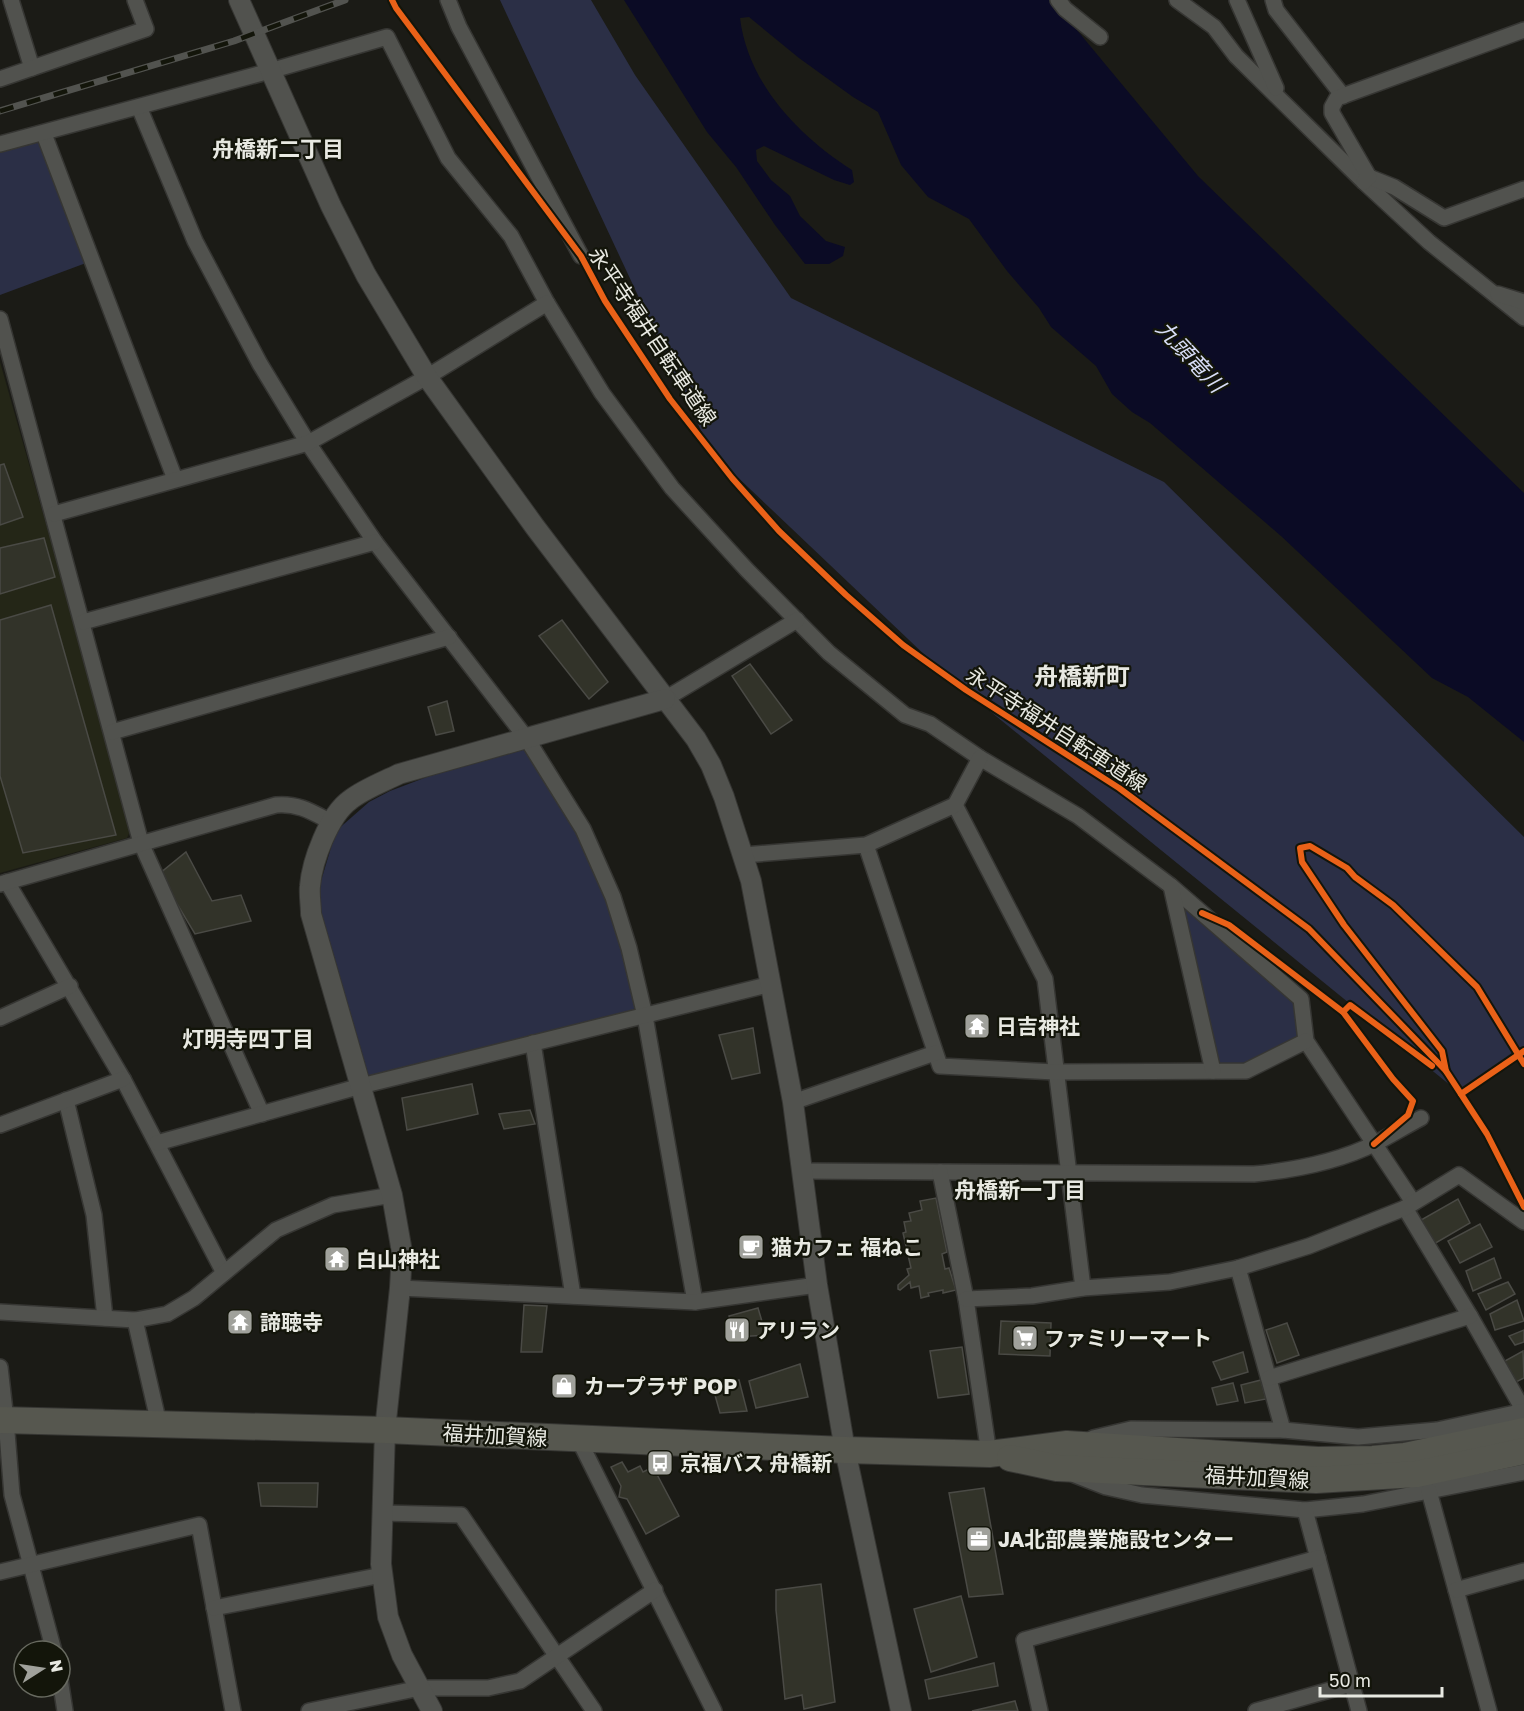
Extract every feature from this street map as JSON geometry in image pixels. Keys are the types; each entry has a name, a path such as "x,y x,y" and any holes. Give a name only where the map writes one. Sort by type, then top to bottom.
{"main road":[{"name":"福井加賀線","path":"3,1420 385,1430 989,1454 1067,1444 1317,1470 1373,1459 1405,1456 1524,1431"},
{"name":"福井加賀線","path":"989,1454 1058,1468 1317,1470 1417,1474 1524,1451"}],"street":[{"path":"11,0 32,68"},
{"path":"0,79 146,29 135,0"},
{"path":"239,0 331,206 366,275 427,377 535,527 696,739 711,765 744,855 751,881 793,1102 817,1285 845,1450 901,1711"},
{"path":"448,0 459,27 581,256"},
{"path":"1058,0 1065,9 1100,37"},
{"path":"1177,0 1214,27 1236,56 1429,242 1524,318"},
{"path":"1237,0 1267,71 1283,100"},
{"path":"1273,0 1276,10 1343,96"},
{"path":"1524,31 1343,96 1337,99 1332,107 1332,113 1366,180 1394,187 1444,218 1524,189"},
{"path":"0,144 44,134 387,37 448,158 511,237 547,303 602,393 672,488 747,570 829,653 904,715 930,724 981,758 1078,816 1171,886 1300,999 1306,1041 1374,1144 1524,1411 1437,1430 1358,1437 1282,1430 1131,1429 1067,1444"},
{"path":"139,107 195,241 260,364 308,443 375,542 527,739 583,829 613,897 629,948 645,1016 695,1302"},
{"path":"44,134 175,479"},
{"path":"1493,293 1524,302"},
{"path":"54,514 308,443 427,377 547,303"},
{"path":"0,319 141,843 262,1113"},
{"path":"83,622 375,542"},
{"path":"432,1711 402,1655 388,1617 382,1575 385,1430 402,1252 392,1195 311,914 309,886 316,857 331,822 348,801 399,774 665,699 798,620"},
{"path":"112,732 449,637"},
{"path":"744,855 866,845 955,805 981,758"},
{"path":"224,1273 123,1079 70,986 4,883 276,805 290,804 303,807 331,822"},
{"path":"955,805 1045,979 1083,1288"},
{"path":"866,845 940,1066 1055,1072 1246,1071 1306,1041"},
{"path":"1171,886 1213,1071"},
{"path":"156,1143 361,1086 771,984"},
{"path":"0,1000 4,1016 70,986"},
{"path":"533,1043 573,1296"},
{"path":"793,1102 935,1053"},
{"path":"0,1125 123,1079"},
{"path":"66,1100 94,1215 105,1318"},
{"path":"801,1171 1254,1174 1290,1170 1324,1162 1374,1144 1421,1118"},
{"path":"940,1172 966,1299 989,1454"},
{"path":"966,1299 1032,1296 1083,1288 1170,1282 1238,1268 1308,1246 1409,1205 1459,1175 1524,1222"},
{"path":"0,1311 135,1320 167,1314 194,1298 276,1230 333,1205 392,1195"},
{"path":"1238,1268 1282,1430"},
{"path":"400,1287 695,1302 817,1285"},
{"path":"1269,1378 1470,1316"},
{"path":"135,1320 159,1424"},
{"path":"0,1367 3,1420 12,1495 51,1639"},
{"path":"578,1438 714,1711"},
{"path":"1058,1468 1106,1487 1142,1495 1305,1510 1363,1504 1524,1472"},
{"path":"1429,1491 1489,1711"},
{"path":"1305,1510 1359,1711"},
{"path":"383,1513 460,1515 594,1711"},
{"path":"0,1572 199,1525 233,1711"},
{"path":"1040,1711 1024,1640 1318,1558"},
{"path":"1456,1590 1524,1570"},
{"path":"214,1608 382,1575"},
{"path":"309,1711 420,1688 488,1689 520,1681 655,1590"},
{"path":"1256,1711 1352,1684"}],"shaded area":[{"path":"500,0 591,0 635,75 791,298 1164,482 1524,837 1524,1051 1461,1094 948,677 711,452"},
{"path":"41,134 86,263 0,295 0,144"},
{"path":"0,362 132,827 127,838 0,873"},
{"path":"527,739 583,829 645,1016 366,1085 311,914 336,831 369,802 390,791"},
{"path":"1178,893 1297,1001 1306,1041 1246,1071 1213,1071"}],"water":[{"name":"九頭竜川","path":"624,0 1052,0 1198,176 1524,493 1524,742 1468,697 1432,678 1281,536 1150,423 1132,412 1112,394 1096,366 1051,327 1039,308 1007,271 969,219 928,197 901,165 878,112 799,58 749,17 740,18 753,65 779,106 813,141 852,170 854,182 850,185 834,180 764,146 756,150 757,161 771,180 790,196 800,216 826,241 845,247 843,256 829,264 805,264 775,225 736,167 707,132"}],"building":[{"path":"4,464 23,517 0,525 0,465"},
{"path":"44,538 55,577 0,594 0,548"},
{"path":"51,605 116,835 23,853 0,776 0,620"},
{"path":"562,620 608,682 589,699 539,636"},
{"path":"750,664 792,720 771,734 732,676"},
{"path":"447,701 454,731 436,735 428,707"},
{"path":"186,852 212,901 241,895 251,921 195,934 159,874"},
{"path":"753,1028 760,1073 732,1079 719,1035"},
{"path":"472,1084 478,1114 407,1130 402,1098"},
{"path":"530,1110 535,1124 504,1129 499,1114"},
{"path":"936,1198 947,1252 942,1254 945,1269 949,1268 956,1290 928,1293 929,1296 921,1298 919,1286 911,1288 910,1282 900,1290 898,1289 898,1285 909,1275 907,1269 911,1268 903,1233 906,1232 904,1222 911,1221 909,1213 922,1210 920,1201"},
{"path":"1458,1199 1470,1223 1434,1244 1421,1220"},
{"path":"1480,1224 1492,1247 1460,1263 1448,1241"},
{"path":"1494,1258 1501,1278 1473,1291 1466,1271"},
{"path":"1508,1282 1515,1294 1486,1310 1478,1294"},
{"path":"1517,1300 1524,1321 1495,1330 1490,1314"},
{"path":"524,1305 547,1306 542,1352 521,1352"},
{"path":"758,1308 766,1335 735,1337 729,1316"},
{"path":"1001,1321 1051,1323 1050,1356 999,1354"},
{"path":"1287,1323 1299,1355 1277,1363 1266,1330"},
{"path":"1524,1330 1524,1342 1515,1345 1509,1336"},
{"path":"962,1347 969,1394 938,1398 930,1351"},
{"path":"1523,1351 1524,1378 1514,1383 1503,1362"},
{"path":"1243,1352 1248,1372 1221,1380 1213,1362"},
{"path":"800,1364 808,1397 756,1408 749,1381"},
{"path":"739,1380 747,1411 720,1413 713,1388"},
{"path":"1261,1380 1266,1399 1245,1403 1241,1385"},
{"path":"1233,1383 1238,1401 1217,1405 1212,1388"},
{"path":"622,1462 628,1472 640,1466 643,1472 653,1467 679,1516 646,1534 627,1499 619,1497 621,1486 611,1467"},
{"path":"258,1483 318,1483 317,1507 261,1506"},
{"path":"984,1488 1003,1594 969,1597 949,1493"},
{"path":"821,1584 835,1702 804,1709 802,1695 785,1699 776,1590"},
{"path":"961,1596 977,1657 931,1672 914,1609"},
{"path":"994,1663 998,1686 929,1699 925,1680"},
{"path":"1015,1701 1018,1711 972,1711"}],"railway":[{"path":"0,111 234,41 345,0"}],"cycle path":[{"name":"永平寺福井自転車道線","path":"392,0 581,256 605,301 670,399 732,478 779,531 903,645 966,690 1119,788 1309,929 1446,1071 1487,1134 1524,1207"},
{"path":"1446,1071 1442,1051 1344,925 1302,862 1300,848 1310,846 1347,868 1355,877 1393,905 1477,987 1524,1064"},
{"path":"1202,913 1229,925 1343,1012 1393,1079 1413,1101 1408,1115 1374,1144"},
{"path":"1343,1012 1350,1005 1432,1066"},
{"path":"1461,1094 1524,1051"}],"place":[{"name":"日吉神社","path":"977,1026"},
{"name":"猫カフェ 福ねこ","path":"751,1247"},
{"name":"白山神社","path":"337,1259"},
{"name":"諦聴寺","path":"240,1322"},
{"name":"アリラン","path":"737,1330"},
{"name":"ファミリーマート","path":"1025,1338"},
{"name":"カープラザ POP","path":"564,1386"},
{"name":"京福バス 舟橋新","path":"660,1463"},
{"name":"JA北部農業施設センター","path":"979,1539"}],"district":[{"name":"舟橋新二丁目","path":"278,148"},
{"name":"舟橋新町","path":"1082,675"},
{"name":"灯明寺四丁目","path":"248,1038"},
{"name":"舟橋新一丁目","path":"1020,1189"}]}
